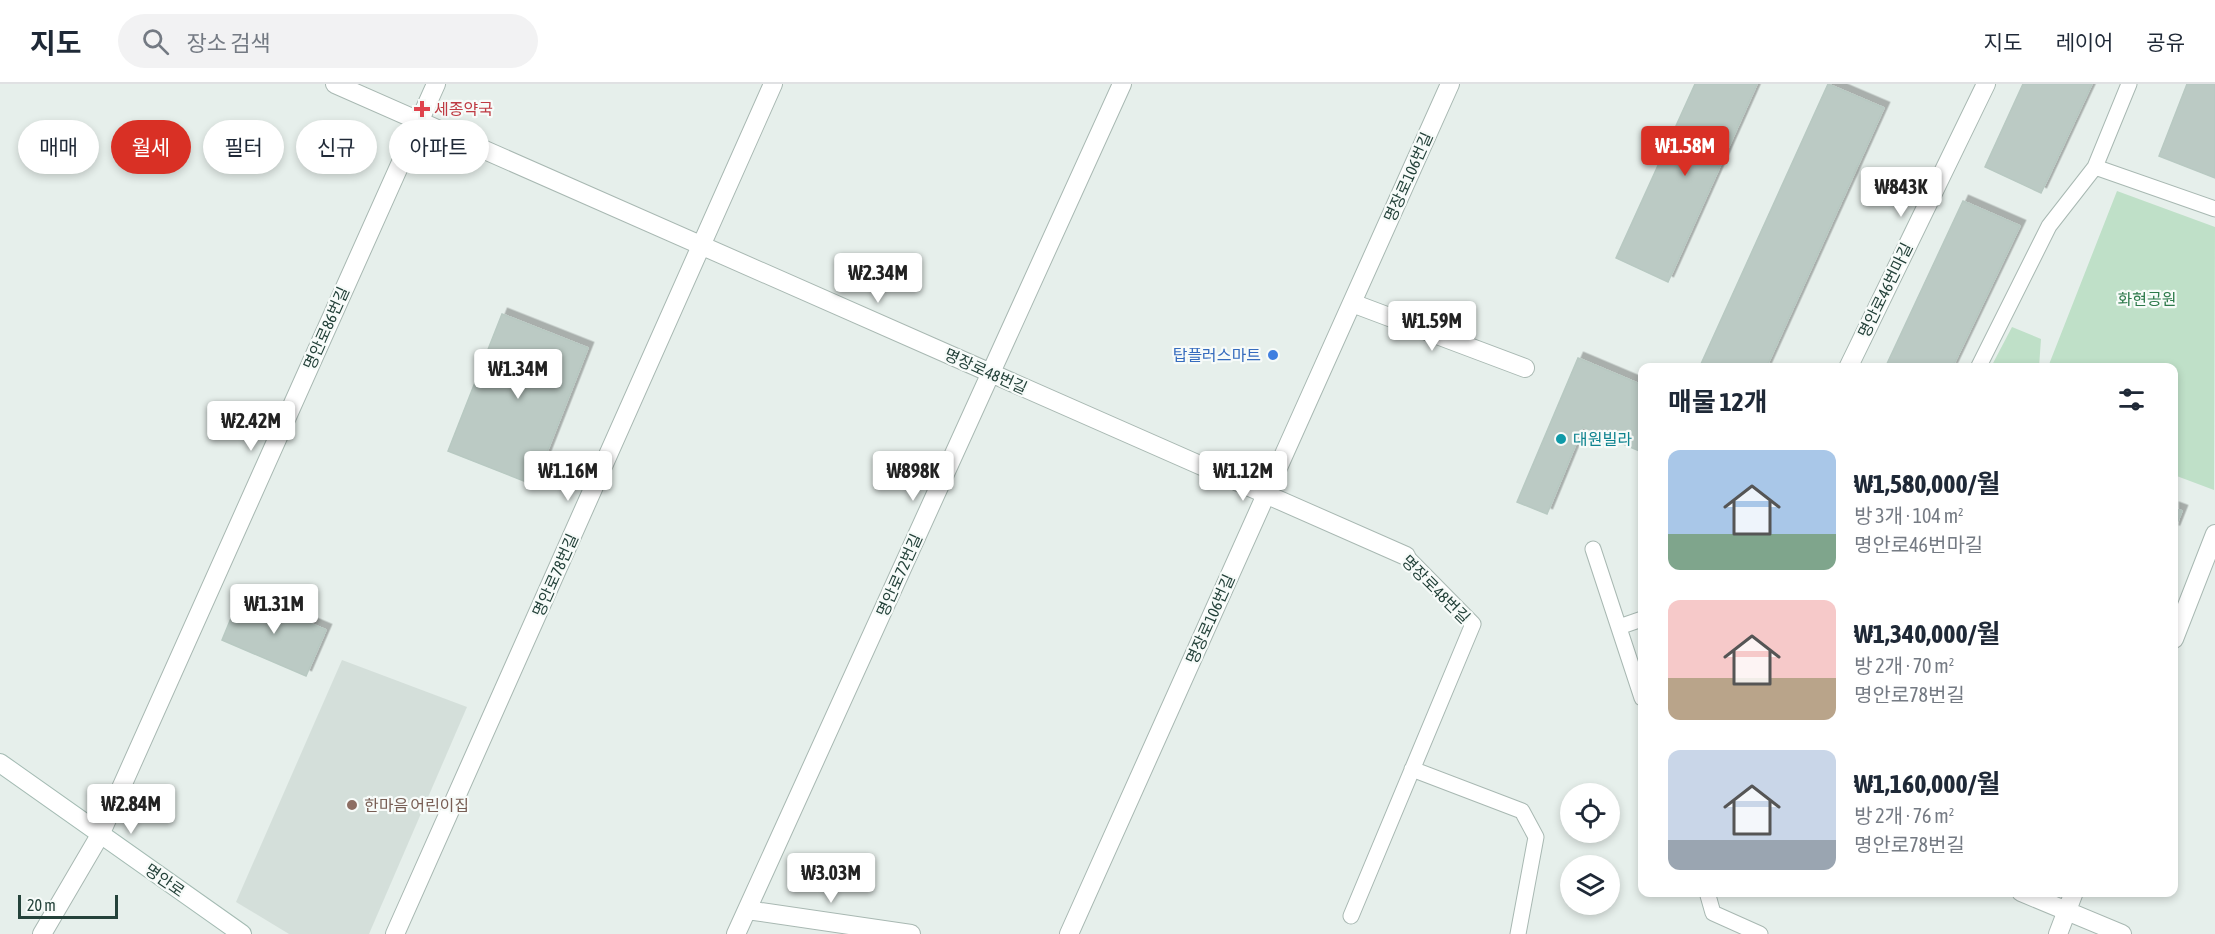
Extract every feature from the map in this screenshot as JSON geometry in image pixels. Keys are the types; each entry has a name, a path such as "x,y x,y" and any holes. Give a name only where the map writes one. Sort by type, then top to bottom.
{"street":[{"name":"명장로48번길","path":"335,84 417,120"},
{"name":"명안로86번길","path":"419,120 436,84"},
{"name":"명안로78번길","path":"395,934 773,84"},
{"name":"명안로72번길","path":"736,934 1122,84"},
{"name":"명장로106번길","path":"1069,934 1450,84"},
{"name":"명안로46번마길","path":"1850,363 1986,84"},
{"name":"명장로48번길","path":"489,152 1406,556"},
{"name":"명안로86번길","path":"42,934 100,835 395,174"},
{"path":"1352,303 1525,368"},
{"path":"2178,629 2215,534"},
{"name":"명안로","path":"0,763 242,934"},
{"path":"2033,897 2122,934"},
{"path":"2058,934 2072,897"},
{"path":"747,910 911,934"}],"lane":[{"path":"1980,363 2049,226 2095,167 2129,84"},
{"path":"2095,167 2215,209"},
{"path":"1593,549 1638,686"},
{"name":"명장로48번길","path":"1351,916 1473,624 1406,556"},
{"path":"1619,627 1638,621"},
{"path":"1412,769 1522,811 1536,837 1518,934"},
{"path":"1708,897 1713,913 1760,934"}],"shaded area":[{"name":"한마음 어린이집","path":"342,660 467,707 369,934 289,934 236,902"}],"green space":[{"name":"화현공원","path":"2117,191 2215,227 2214,490 2178,476 2178,363 2050,363"},
{"path":"2012,327 2041,339 2039,363 1993,363"}],"building":[{"path":"1695,84 1757,84 1668,282 1616,258"},
{"path":"1828,84 1884,108 1768,363 1701,363"},
{"path":"2023,84 2092,84 2041,193 1985,167"},
{"path":"2187,84 2215,84 2215,178 2159,156"},
{"path":"1963,201 2020,226 1954,363 1887,363"},
{"path":"502,314 588,348 534,485 448,451"},
{"name":"대원빌라","path":"1578,358 1638,383 1638,450 1583,427 1547,514 1517,502"},
{"path":"2178,510 2182,511 2178,521"},
{"path":"241,594 326,630 306,676 222,640"}],"place":[{"name":"세종약국","path":"422,109"},
{"name":"탑플러스마트","path":"1273,355"},
{"name":"대원빌라","path":"1561,439"},
{"name":"한마음 어린이집","path":"352,805"}]}
